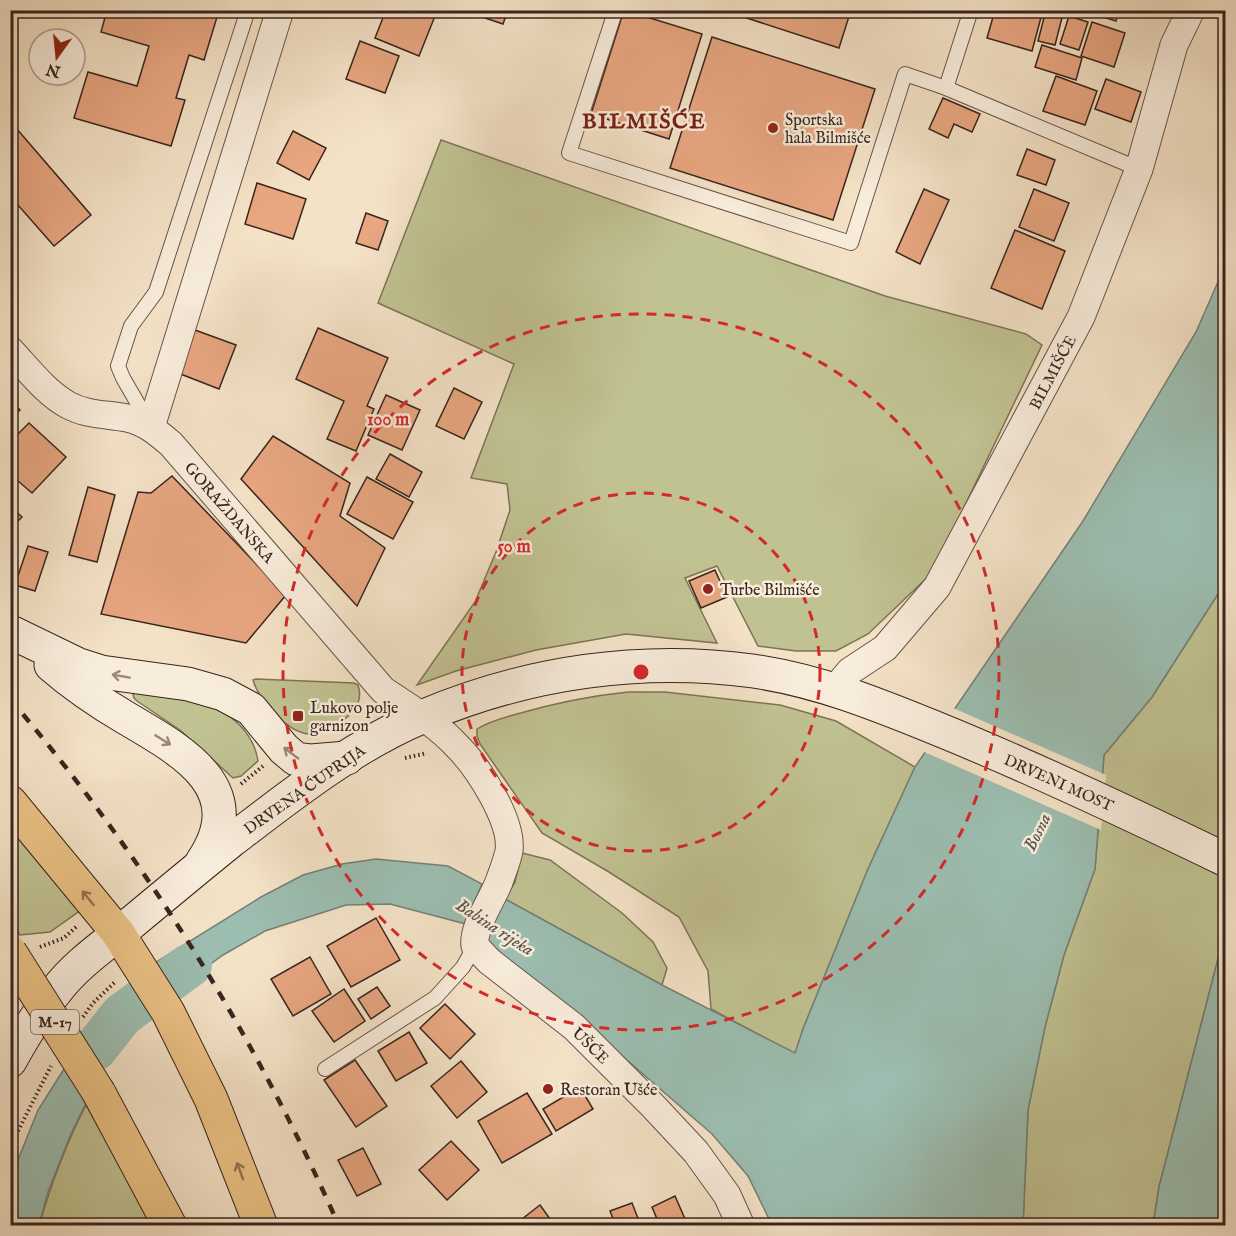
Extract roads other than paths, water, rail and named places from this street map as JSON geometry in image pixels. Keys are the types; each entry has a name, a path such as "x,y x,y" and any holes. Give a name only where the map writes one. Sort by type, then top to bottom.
{"highway":[{"path":"10,802 118,933 168,1012 211,1099 261,1226"},
{"name":"M-17","path":"22,951 170,1226"}],"main road":[{"path":"12,632 79,665 101,672 188,684 223,694 251,709 284,749 296,759 311,761 347,758"},
{"path":"12,632 81,689 172,746 194,765 208,782 215,793 220,818 210,849 197,868"},
{"name":"DRVENA ĆUPRIJA","path":"11,1061 25,1035 56,990 78,966 251,826 370,743 423,716 542,678 607,668 669,665 750,671 835,689 890,710"},
{"name":"DRVENI MOST","path":"890,710 975,744 1226,860"}],"street":[{"path":"151,427 280,10"},
{"name":"BILMIŠĆE","path":"835,689 850,671 885,648 937,587 1081,317 1139,169 1174,45 1191,10"},
{"name":"GORAŽDANSKA","path":"10,350 46,390 68,406 90,413 128,418 151,427 171,444 383,690 423,716 457,746 496,799 505,825 509,850 475,940"},
{"name":"UŠĆE","path":"475,940 489,961 574,1027 696,1152 727,1195 741,1226"}],"lane":[{"path":"151,427 118,366 131,326 156,292 248,10"},
{"path":"946,88 971,10"},
{"path":"615,12 570,153 851,243 905,74 946,88 1139,169"},
{"path":"325,1069 435,998 463,967 475,940"}],"water":[{"name":"Bosna","path":"1225,266 1225,583 1152,697 1104,755 1095,869 1064,955 1045,1027 1028,1110 1023,1225 772,1225 748,1176 712,1134 575,1015 479,936 505,899 662,985 795,1053 868,869 915,767 1083,521 1196,332"},
{"path":"376,859 448,866 482,884 466,924 390,904 346,905 265,931 223,955 163,999 142,971 261,897 303,875 342,864"},
{"path":"1225,932 1225,1225 1153,1225 1159,1187"},
{"path":"123,992 142,1016 104,1066 70,1136 48,1192 39,1225 12,1226 18,1160 38,1110 85,1036"}],"waterway":[{"name":"Babina rijeka","path":"95,1049 122,1015 190,965"}],"railway":[{"path":"10,699 107,821 194,950 271,1086 339,1226"}],"place":[{"name":"Sportska hala Bilmišće","path":"773,128"},
{"name":"Turbe Bilmišće","path":"708,589"},
{"name":"Lukovo polje garnizon","path":"298,716"},
{"name":"Restoran Ušće","path":"548,1089"}],"district":[{"name":"BILMIŠĆE","path":"644,120"}]}
